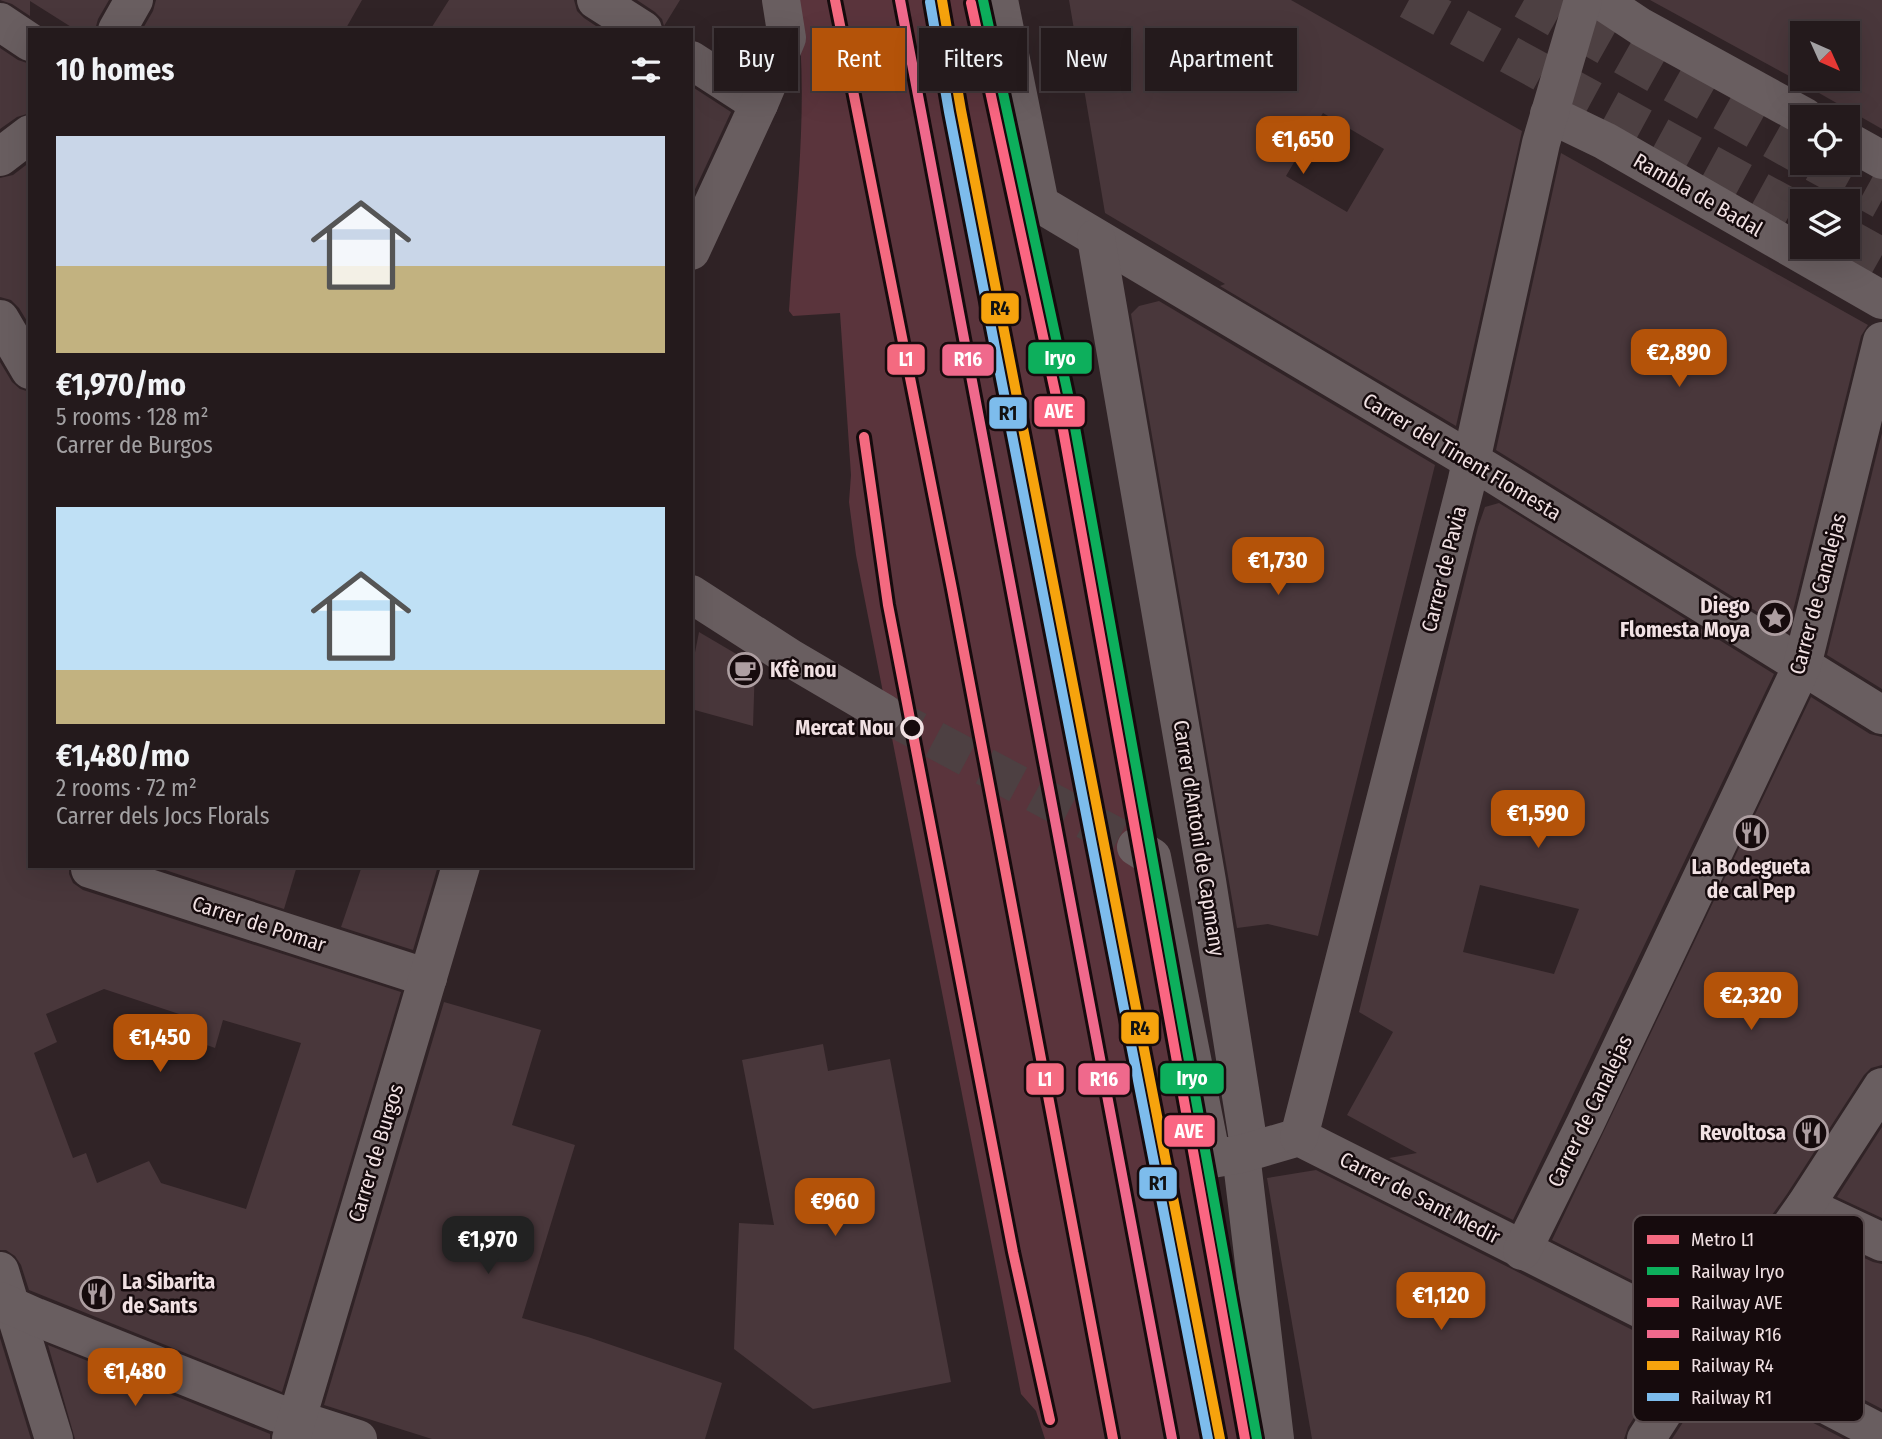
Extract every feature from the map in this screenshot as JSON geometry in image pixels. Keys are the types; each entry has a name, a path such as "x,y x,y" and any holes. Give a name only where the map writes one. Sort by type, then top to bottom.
{"street":[{"path":"118,28 134,0"},
{"path":"596,0 640,28"},
{"path":"693,247 787,38 781,0"},
{"name":"Carrer del Tinent Flomesta","path":"999,0 1040,204 1471,462 1882,715"},
{"name":"Carrer de Pavia","path":"1299,1137 1471,462 1549,114 1583,0"},
{"path":"1600,0 1641,27 1790,109"},
{"path":"0,22 28,41"},
{"path":"693,61 759,104"},
{"name":"Rambla de Badal","path":"1549,114 1605,141 1882,300"},
{"path":"0,157 28,136"},
{"path":"1860,148 1882,160"},
{"name":"Carrer d'Antoni de Capmany","path":"1096,237 1207,881 1248,1140 1226,1156 1275,1439"},
{"path":"0,319 28,367"},
{"name":"Carrer de Canalejas","path":"1522,1251 1802,666 1882,341"},
{"path":"693,595 792,659 884,713"},
{"path":"1136,847 1152,857 1226,1156 1299,1137"},
{"path":"184,868 192,902"},
{"name":"Carrer de Burgos","path":"293,1429 460,868"},
{"name":"Carrer de Pomar","path":"90,869 428,978"},
{"path":"1799,1215 1882,1087"},
{"name":"Carrer de Sant Medir","path":"1299,1137 1633,1306"},
{"path":"1805,1206 1824,1215"},
{"path":"1864,1234 1882,1242"},
{"path":"3,1292 36,1317 293,1429 358,1439"},
{"path":"3,1292 18,1322 54,1439"},
{"path":"1646,1439 1657,1422"},
{"name":"Carrer de Sant Medir","path":"1859,1422 1882,1434"}],"shaded area":[{"path":"796,0 976,0 980,28 919,28 919,91 990,91 1036,340 1089,601 1112,744 1237,1390 1244,1439 1045,1439 1036,1411 1021,1394 856,555 849,502 851,475 840,313 793,316 789,311 802,117"}],"building":[{"path":"0,0 109,0 96,28 73,28 30,1 30,16 12,4"},
{"path":"156,0 362,0 346,28 143,28"},
{"path":"449,0 574,0 577,11 599,28 431,28"},
{"path":"637,0 680,0 664,26 662,19 655,12"},
{"path":"1069,0 1291,0 1522,131 1456,426 1220,286 1225,284 1105,213 1084,91 1131,91 1131,28 1074,28","holes":["1323,113 1384,149 1347,212 1286,176"]},
{"path":"1650,0 1882,0 1882,129 1860,116 1860,105 1840,105 1816,91 1860,91 1860,21 1790,21 1790,76"},
{"path":"0,48 28,63 28,114 17,117 0,129"},
{"path":"693,87 731,112 693,194"},
{"path":"1561,153 1868,325 1861,336 1788,631 1496,450"},
{"path":"28,164 28,323 11,300 0,297 0,178 13,175"},
{"path":"1159,301 1435,465 1318,936 1268,924 1237,928 1131,314 1139,306"},
{"path":"0,362 12,382 28,391 28,868 69,868 73,883 83,890 401,992 282,1392 29,1290 21,1265 15,1256 6,1250 0,1250","holes":["104,989 188,1017 184,1037 215,1048 223,1020 301,1043 246,1209 161,1183 149,1161 97,1183 86,1153 73,1158 34,1053 57,1042 46,1014"]},
{"path":"1882,433 1882,689 1827,655"},
{"path":"1499,503 1774,674 1513,1220 1389,1158 1417,1153 1347,1115 1393,1032 1359,1012 1485,507","holes":["1480,885 1579,909 1554,974 1463,952"]},
{"path":"699,632 755,665 753,726 693,710 693,663"},
{"path":"1811,697 1870,734 1882,737 1882,1065 1871,1068 1864,1075 1772,1215 1633,1215 1633,1281 1552,1240"},
{"path":"159,868 296,868 284,909"},
{"path":"361,868 437,868 413,950 341,927"},
{"path":"444,1002 541,1030 512,1125 575,1145 522,1318 588,1337 722,1383 705,1439 432,1439 324,1405"},
{"path":"823,1044 828,1071 890,1059 951,1382 813,1409 734,1349 739,1223 774,1225 742,1060"},
{"path":"1882,1127 1882,1218 1837,1197"},
{"path":"1316,1170 1633,1330 1633,1419 1624,1439 1312,1439 1267,1178"},
{"path":"1864,1258 1882,1264 1882,1409 1864,1400"},
{"path":"0,1338 31,1439 0,1439"},
{"path":"48,1345 270,1434 270,1439 75,1439"},
{"path":"1683,1422 1812,1422 1844,1439 1672,1439"}],"tunnel":[{"path":"1409,0 1790,207"},
{"path":"1524,0 1790,149"},
{"path":"1837,175 1882,200"},
{"path":"1860,245 1882,257"},
{"path":"884,713 1136,847"}],"metro line":[{"name":"L1","path":"835,0 952,589 1113,1439"},
{"name":"L1","path":"864,437 888,605 1013,1252 1050,1420"}],"rail line":[{"name":"R16","path":"900,0 1172,1439"},
{"name":"R4","path":"942,0 961,110 1220,1439"},
{"name":"Iryo","path":"983,0 1074,422 1257,1439"},
{"name":"R1","path":"930,2 949,112 1208,1439"},
{"name":"AVE","path":"971,3 1062,424 1245,1439"}],"place":[{"name":"Diego Flomesta Moya","path":"1775,618"},
{"name":"Kfè nou","path":"745,670"},
{"name":"Mercat Nou","path":"912,728"},
{"name":"La Bodegueta de cal Pep","path":"1751,833"},
{"name":"Revoltosa","path":"1811,1133"},
{"name":"La Sibarita de Sants","path":"97,1294"}]}
